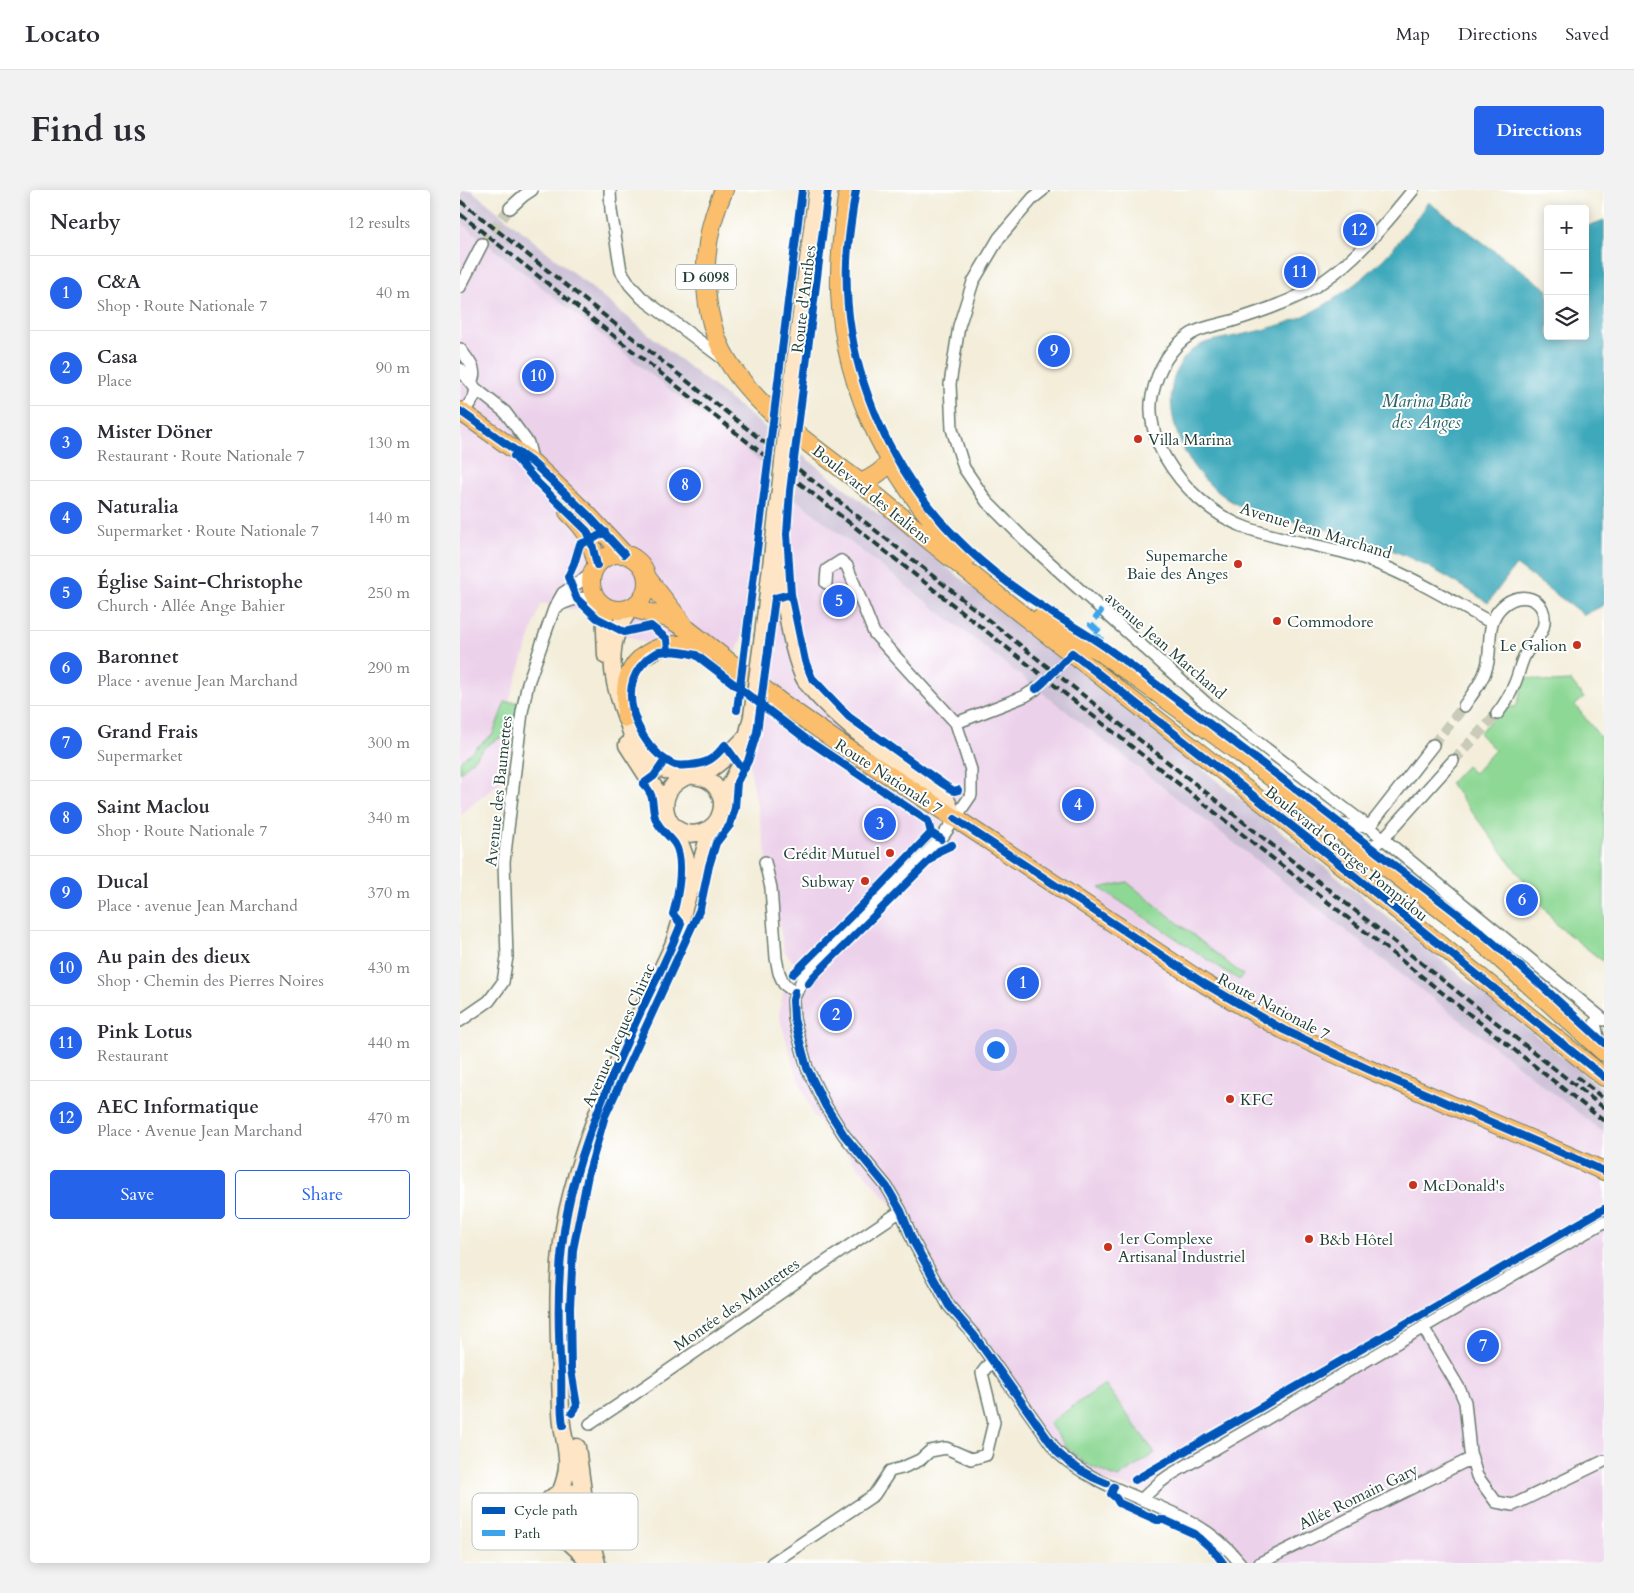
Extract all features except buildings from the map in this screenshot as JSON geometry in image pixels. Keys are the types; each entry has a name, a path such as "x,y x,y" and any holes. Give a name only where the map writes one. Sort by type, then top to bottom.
{"main road":[{"name":"Boulevard des Italiens","path":"724,190 712,218 706,250 706,281 710,314 717,339 728,363 757,398 816,449 964,569 1075,646"},
{"name":"Route d'Antibes","path":"722,801 740,766 752,716 817,190"},
{"name":"Boulevard des Italiens","path":"848,190 842,233 840,295 852,366 875,432 890,461 915,500 944,536 978,568 1038,614 1075,646"},
{"path":"461,412 533,463 588,515 624,554 634,558 646,571 648,580 644,596 631,608 618,628 613,650 612,672 626,718 634,741 648,758 659,767 672,772 694,776 707,779 720,792 722,801 722,810 718,820 712,827 703,832 693,834 683,832 674,826 666,815 665,804 668,791 681,779 694,776 709,771 726,758 748,734"},
{"path":"501,442 538,484 587,531 595,569"},
{"path":"860,483 874,477 890,461"},
{"path":"774,539 779,559 783,596 804,677 814,692 846,724 936,789 947,801 955,819"},
{"path":"624,554 609,556 595,569 591,581 592,590 600,602 612,610 621,611 631,608"},
{"name":"Route Nationale 7","path":"648,580 687,629"},
{"path":"600,602 608,687 616,720 629,750 665,804"},
{"name":"Route Nationale 7","path":"631,608 668,618 687,629 779,701 836,741 1205,984 1282,1029 1368,1069 1604,1171"},
{"path":"626,718 626,696 633,667 651,651 668,646 692,646 716,653"},
{"name":"Boulevard Georges Pompidou","path":"1075,646 1098,650 1221,739 1475,936 1604,1051"},
{"name":"Boulevard Georges Pompidou","path":"1075,646 1604,1077"},
{"name":"Avenue Jacques Chirac","path":"674,826 686,859 687,898"},
{"name":"Avenue Jacques Chirac","path":"560,1493 568,1464 561,1414 558,1332 561,1252 567,1212 581,1161 602,1101 627,1041 673,945 712,827"},
{"path":"1316,844 1339,852 1366,851"},
{"name":"Avenue Jacques Chirac","path":"561,1377 572,1413 583,1493"},
{"path":"560,1493 573,1493"},
{"path":"578,1550 587,1563"},
{"path":"594,1550 597,1563"}],"street":[{"path":"510,208 532,190"},
{"path":"610,190 611,211 621,271 630,285 642,298 728,363"},
{"name":"avenue Jean Marchand","path":"1043,190 1033,198 1000,238 973,282 959,326 950,384 952,429 964,468 987,502 1022,538 1206,703 1369,827 1602,1018"},
{"name":"Avenue Jean Marchand","path":"1413,190 1362,250 1336,272 1304,294 1253,314 1200,330 1184,339 1169,355 1156,378 1152,399 1152,419 1160,448 1182,482 1224,517 1246,528 1315,544 1374,562 1429,587 1492,623"},
{"path":"460,287 482,244"},
{"path":"460,349 475,371 474,397 461,412"},
{"path":"460,369 474,385 505,412 528,443 533,463"},
{"path":"826,583 827,570 841,561 847,566 874,633 956,723 971,770 971,795 941,839 802,980 793,1000 794,1019 808,1068 825,1105 844,1135 887,1187 901,1211 913,1241 949,1306 992,1360 1057,1452 1071,1465 1093,1478 1199,1525 1229,1548 1240,1563"},
{"name":"Avenue des Baumettes","path":"460,1021 489,1001 503,982 507,957 504,862 522,712 528,683 554,609 563,593 595,569"},
{"path":"554,609 562,603 585,597 600,602"},
{"path":"1464,706 1481,682 1487,666 1492,623 1498,611 1507,602 1517,597 1529,598 1537,602 1542,609 1543,629 1526,652 1514,685 1503,706 1496,714"},
{"path":"956,723 1025,696 1036,689"},
{"path":"1330,824 1369,827 1433,745"},
{"path":"1366,851 1383,839 1453,760"},
{"path":"765,862 771,888 776,958 779,973 784,984 796,992"},
{"path":"1602,1018 1595,1023 1604,1051"},
{"name":"Montée des Maurettes","path":"590,1424 836,1253 901,1211"},
{"path":"1142,1499 1170,1475 1604,1222"},
{"path":"1423,1327 1459,1388 1465,1402 1472,1458 1477,1476 1496,1502 1513,1505 1604,1461"},
{"path":"772,1563 874,1495 890,1471 920,1460 930,1451 946,1448 971,1459 986,1455 994,1422 982,1373 992,1360"},
{"name":"Allée Romain Gary","path":"1260,1563 1472,1458"}],"shaded area":[{"path":"460,190 471,190 769,430 764,465 460,222"},
{"path":"460,222 764,465 764,503 761,541 747,630 742,636 731,669 686,658 635,639 585,612 541,603 502,723 500,782 460,815"},
{"path":"801,454 1056,652 1604,1090 1604,1133 794,498"},
{"path":"794,498 1604,1133 1604,1563 1251,1563 1228,1539 1205,1522 1151,1494 1139,1489 1110,1483 1059,1459 980,1354 897,1210 814,1117 794,1067 779,1015 783,993 802,972 784,951 743,729 781,586"}],"green space":[{"path":"1524,677 1550,682 1571,681 1584,698 1575,705 1604,742 1604,962 1558,926 1450,783 1466,766 1474,773 1495,750 1479,733 1503,706 1516,707"},
{"path":"505,702 519,702 514,726 507,734 487,745 460,773 460,761 493,734"},
{"path":"1127,882 1243,975 1239,980 1100,888"},
{"path":"1105,1384 1155,1453 1118,1478 1086,1464 1066,1447 1049,1423"}],"water":[{"name":"Marina Baie des Anges","path":"1428,202 1544,287 1544,340 1589,340 1589,226 1604,220 1604,605 1584,615 1516,565 1488,603 1419,562 1383,546 1345,534 1267,516 1242,507 1213,488 1194,467 1186,454 1175,424 1171,393 1174,377 1180,364 1190,352 1200,345 1211,341 1283,324 1312,312 1340,295 1366,275 1389,253"}],"tunnel":[{"path":"482,244 510,208"},
{"path":"1433,745 1464,706"},
{"path":"1453,761 1497,714"}],"railway":[{"path":"460,201 1604,1108"},
{"path":"460,214 1604,1121"},
{"path":"1577,1077 1604,1099"}],"marked path":[{"path":"1093,634 1099,639 1103,635 1091,624 1102,610"}],"cycle path":[{"path":"737,710 802,190"},
{"path":"828,190 790,491 787,534 791,594 805,661 812,678 849,717 943,784 954,791 958,790"},
{"path":"856,190 847,262 847,293 856,354 864,384 887,441 919,493 945,526 975,556 1008,583 1130,664 1457,913 1514,961 1604,1043"},
{"path":"460,411 533,463 588,515 624,554"},
{"path":"514,456 538,483 587,531 597,565"},
{"path":"605,532 580,544 568,577 577,599 597,618 624,632 651,626 667,639 668,652"},
{"path":"572,1413 577,1406 571,1370 570,1308 573,1250 588,1175 605,1116 700,909 716,843 730,825 735,808 737,782 748,761 757,732 775,598 791,594"},
{"path":"745,768 740,766 725,745 714,757 706,762 681,765 669,762 651,747 638,725 631,701 631,688 635,677 649,657 664,651 696,655 806,739 928,821 931,833 941,839"},
{"path":"1036,689 1072,653 1316,845 1604,1077"},
{"path":"563,1425 559,1292 561,1253 572,1191 584,1148 609,1083 681,924 673,914 680,878 678,851 673,841 658,824 654,815 652,797 643,784 654,776 665,760"},
{"path":"955,819 1205,984 1282,1029 1368,1069 1604,1171"},
{"path":"793,974 931,833"},
{"path":"808,984 939,851 952,845"},
{"path":"795,992 793,1000 794,1019 807,1068 825,1105 844,1135 887,1187 901,1211 913,1241 949,1306 974,1335 1057,1452 1080,1470 1106,1483"},
{"path":"1135,1480 1604,1209"},
{"path":"1114,1487 1111,1494 1119,1503 1195,1534 1214,1551 1223,1563"}],"place":[{"name":"AEC Informatique","path":"1359,230"},
{"name":"Pink Lotus","path":"1300,272"},
{"name":"Ducal","path":"1054,351"},
{"name":"Au pain des dieux","path":"538,376"},
{"name":"Villa Marina","path":"1138,439"},
{"name":"Saint Maclou","path":"685,485"},
{"name":"Supemarche Baie des Anges","path":"1238,564"},
{"name":"Église Saint-Christophe","path":"839,601"},
{"name":"Commodore","path":"1277,621"},
{"name":"Le Galion","path":"1577,645"},
{"name":"Naturalia","path":"1078,805"},
{"name":"Mister Döner","path":"880,824"},
{"name":"Crédit Mutuel","path":"890,853"},
{"name":"Subway","path":"865,881"},
{"name":"Baronnet","path":"1522,900"},
{"name":"C&A","path":"1023,983"},
{"name":"Casa","path":"836,1015"},
{"name":"KFC","path":"1230,1099"},
{"name":"McDonald's","path":"1413,1185"},
{"name":"B&b Hôtel","path":"1309,1239"},
{"name":"1er Complexe Artisanal Industriel","path":"1108,1247"},
{"name":"Grand Frais","path":"1483,1346"}]}
